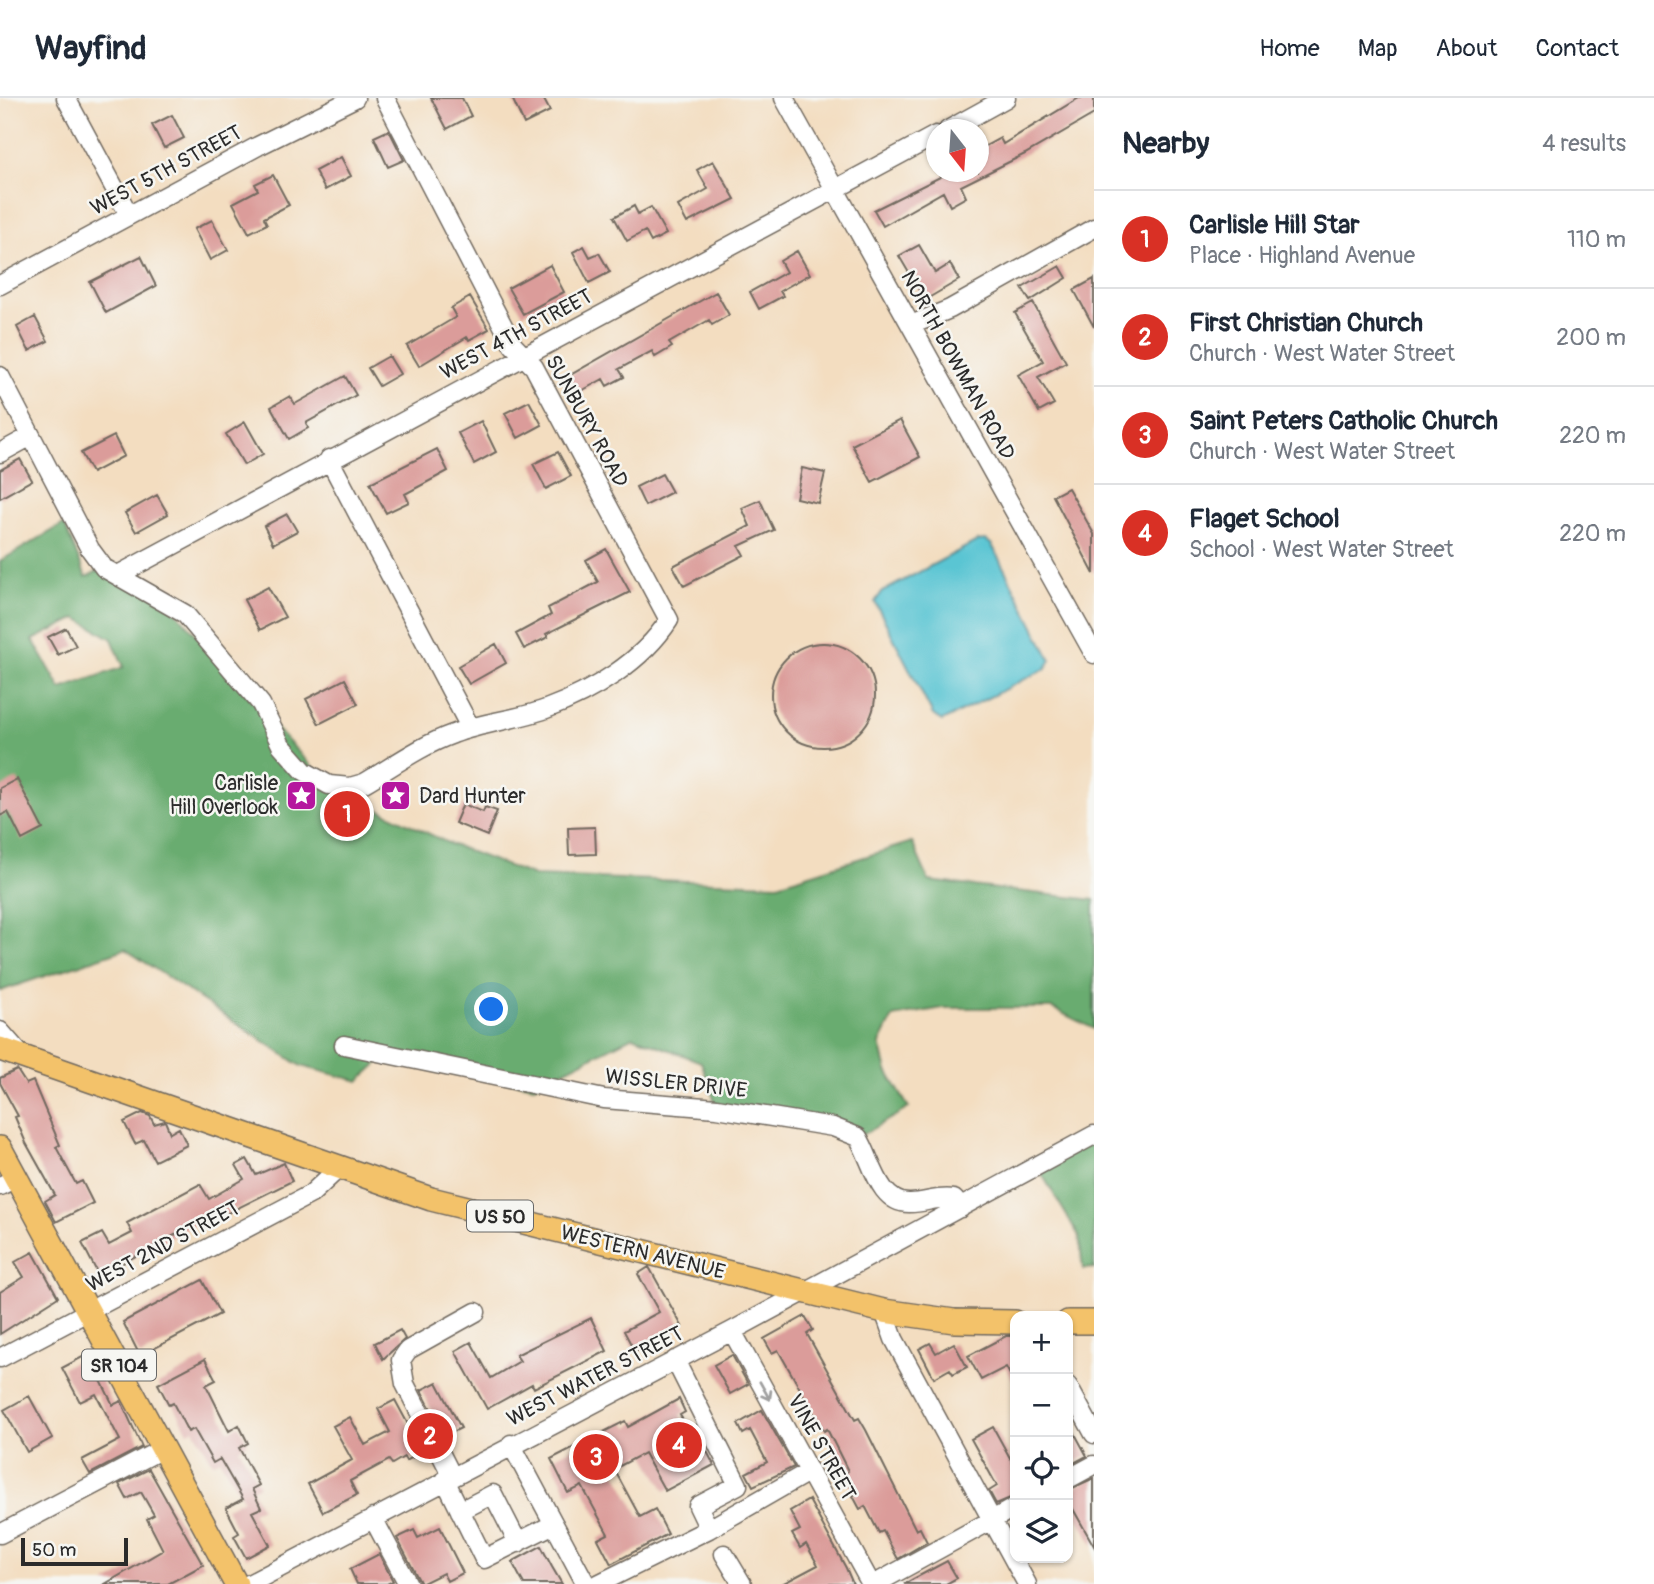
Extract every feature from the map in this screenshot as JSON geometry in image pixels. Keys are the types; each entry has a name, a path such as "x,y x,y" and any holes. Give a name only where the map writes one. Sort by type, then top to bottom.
{"main road":[{"name":"WESTERN AVENUE","path":"0,1049 431,1199 802,1293 884,1311 954,1321 1010,1322"},
{"name":"SR 104","path":"0,1148 8,1182 89,1311 236,1584"},
{"path":"1073,1322 1094,1322"}],"street":[{"path":"66,98 129,215"},
{"name":"WEST 5TH STREET","path":"0,285 355,98"},
{"name":"SUNBURY ROAD","path":"385,98 513,345 534,367 669,620 648,649 596,683 545,709 470,727"},
{"name":"NORTH BOWMAN ROAD","path":"784,98 911,325 1088,630 1094,654"},
{"path":"968,119 1006,98"},
{"name":"WEST 4TH STREET","path":"118,575 329,459 926,140"},
{"path":"911,325 950,309 1094,228"},
{"path":"0,376 90,549 104,568 185,614 261,704 281,745 303,771 329,785 351,787 364,783 449,735 470,727 329,459"},
{"path":"0,453 31,436"},
{"path":"0,1031 23,1057"},
{"name":"WISSLER DRIVE","path":"344,1045 604,1099 717,1108 833,1127 858,1137 882,1187 890,1197 899,1202 912,1203 941,1197 954,1199 961,1208"},
{"name":"WEST WATER STREET","path":"249,1584 511,1444 732,1331 1094,1135"},
{"name":"WEST 2ND STREET","path":"0,1358 311,1194 341,1166"},
{"path":"884,1311 894,1339 1027,1584"},
{"path":"476,1312 408,1350 401,1360 405,1384 448,1478 460,1511 484,1559 554,1524"},
{"name":"VINE STREET","path":"732,1331 873,1584"},
{"path":"675,1360 738,1485 698,1506 709,1529"},
{"path":"1073,1395 1094,1434"},
{"path":"511,1444 586,1584"},
{"path":"0,1534 163,1448"},
{"path":"1073,1476 1094,1465"},
{"path":"598,1584 709,1529 810,1471"},
{"path":"460,1511 493,1494 518,1543"},
{"path":"873,1584 1010,1510"},
{"path":"373,1518 408,1584"},
{"path":"724,1555 742,1584"}],"green space":[{"path":"64,524 86,577 104,568 169,603 274,726 329,785 450,844 534,876 778,884 912,842 929,881 1094,900 1094,1029 1052,1008 943,1008 893,1017 880,1043 887,1071 909,1108 858,1137 717,1108 701,1062 633,1036 534,1086 388,1054 359,1081 301,1066 125,949 0,991 0,561","holes":["77,618 112,639 124,667 61,689 33,640"]},
{"path":"1094,1135 1094,1268 1083,1269 1079,1236 1037,1166"}],"water":[{"path":"986,540 992,545 1051,660 1045,669 942,721 933,715 875,602 882,592 977,541"}],"building":[{"path":"431,98 462,98 471,116 447,129"},
{"path":"512,98 543,98 550,111 524,124"},
{"path":"1079,98 1094,98 1094,114 989,172 989,144 1000,138 1003,144"},
{"path":"172,115 184,138 164,148 152,125"},
{"path":"389,130 404,160 388,167 374,137"},
{"path":"341,157 351,176 325,190 315,171"},
{"path":"713,161 735,199 687,223 678,206 708,189 697,170"},
{"path":"273,175 289,205 264,218 267,224 249,233 233,203 258,190 255,184"},
{"path":"930,182 969,182 961,186 966,197 950,206 943,192 883,226 874,210"},
{"path":"634,206 638,214 651,207 666,234 651,242 645,231 627,241 614,217"},
{"path":"212,220 228,250 210,260 194,229"},
{"path":"919,245 935,273 950,264 959,280 925,300 899,256"},
{"path":"584,246 590,257 599,253 610,272 589,283 573,252"},
{"path":"797,251 810,274 780,291 783,296 759,309 750,292 786,272 780,261"},
{"path":"141,256 156,286 106,313 90,282"},
{"path":"550,265 564,292 523,314 508,288"},
{"path":"1060,266 1067,278 1030,301 1022,288"},
{"path":"1094,279 1094,327 1074,290"},
{"path":"716,292 729,315 712,325 709,320 669,343 672,347 655,357 652,351 619,369 624,377 607,386 603,379 576,394 567,377"},
{"path":"470,297 489,329 469,340 467,337 419,366 407,346 456,317 451,308"},
{"path":"1033,303 1066,362 1038,377 1054,404 1039,412 1018,375 1043,361 1015,313"},
{"path":"35,317 48,341 29,351 17,327"},
{"path":"389,356 400,374 379,386 368,368"},
{"path":"345,376 356,395 306,423 308,428 289,439 271,407 290,396 295,404"},
{"path":"529,401 542,425 518,438 505,413"},
{"path":"900,420 920,457 872,482 852,445"},
{"path":"481,421 496,452 474,464 458,433"},
{"path":"245,422 263,454 244,465 226,434"},
{"path":"114,436 124,456 92,473 81,453"},
{"path":"437,449 448,471 405,494 409,502 386,513 370,483"},
{"path":"558,452 571,476 546,489 533,464"},
{"path":"20,459 32,480 0,498 0,470"},
{"path":"802,468 825,473 818,503 796,498"},
{"path":"662,474 672,492 645,506 636,487"},
{"path":"1068,488 1094,534 1094,574 1053,496"},
{"path":"157,495 168,514 136,532 125,513"},
{"path":"760,500 774,530 739,546 744,555 684,586 673,566 750,526 742,508"},
{"path":"287,514 297,531 273,544 264,526"},
{"path":"606,549 630,592 546,634 548,637 524,649 516,634 551,615 548,608 598,582 586,560"},
{"path":"268,587 285,617 260,630 244,600"},
{"path":"66,628 76,646 58,655 48,637"},
{"path":"823,643 843,647 860,658 871,675 875,695 871,715 860,732 843,743 823,747 803,743 786,732 775,715 771,695 775,675 786,658 803,647"},
{"path":"496,644 506,663 469,684 458,666"},
{"path":"345,679 358,704 319,724 306,699"},
{"path":"17,779 43,829 22,840 8,812 0,816 0,788"},
{"path":"463,804 483,812 485,807 497,811 487,836 455,823"},
{"path":"595,827 596,854 569,855 568,828"},
{"path":"17,1070 26,1084 33,1081 60,1145 56,1147 76,1184 82,1181 93,1203 56,1222 45,1201 55,1195 26,1143 15,1117 18,1116 0,1083 0,1078"},
{"path":"142,1113 150,1116 154,1124 165,1121 170,1133 179,1128 187,1145 155,1161 144,1140 135,1144 124,1122"},
{"path":"247,1159 256,1175 284,1163 292,1181 224,1215 221,1210 99,1276 82,1243 102,1233 109,1245 132,1233 127,1223 200,1184 209,1199 244,1179 236,1165"},
{"path":"33,1252 58,1297 0,1334 0,1292 24,1277 15,1262"},
{"path":"649,1267 682,1326 635,1352 624,1331 659,1312 638,1274"},
{"path":"202,1280 220,1314 140,1356 123,1322"},
{"path":"805,1316 813,1330 807,1334 855,1420 859,1418 866,1430 916,1530 920,1528 927,1542 898,1559 883,1531 879,1533 865,1506 860,1509 844,1474 848,1471 827,1429 824,1431 778,1350 772,1353 764,1339"},
{"path":"591,1318 607,1351 534,1388 532,1384 487,1409 455,1351 471,1342 491,1378 520,1361 516,1355"},
{"path":"400,1330 405,1339 383,1359 375,1343"},
{"path":"1010,1336 1010,1375 1006,1367 981,1380 968,1356"},
{"path":"930,1343 936,1353 954,1343 967,1367 953,1374 950,1369 934,1378 919,1349"},
{"path":"88,1354 113,1405 121,1401 142,1447 90,1474 82,1460 120,1440 96,1394 80,1402 62,1368"},
{"path":"732,1355 748,1384 730,1394 714,1365"},
{"path":"205,1359 216,1380 206,1385 229,1431 239,1425 248,1443 239,1448 259,1485 252,1489 261,1508 252,1512 270,1545 246,1558 234,1536 239,1533 226,1508 243,1499 220,1459 213,1463 194,1429 188,1432 173,1403 169,1405 158,1384"},
{"path":"437,1382 461,1428 445,1436 421,1390"},
{"path":"29,1396 52,1438 27,1452 4,1410"},
{"path":"679,1399 685,1412 680,1415 696,1443 701,1440 714,1465 665,1491 644,1453 614,1469 640,1517 655,1509 668,1534 611,1564 598,1539 608,1534 582,1486 568,1493 551,1459 625,1421 628,1427"},
{"path":"395,1400 423,1452 406,1461 404,1457 392,1464 389,1460 350,1481 357,1495 323,1512 308,1484 352,1460 333,1426 350,1417 365,1445 390,1432 378,1409"},
{"path":"762,1410 794,1467 753,1486 746,1473 767,1462 750,1430 743,1434 738,1424"},
{"path":"993,1427 1010,1458 1010,1498 996,1504 989,1491 997,1486 971,1439"},
{"path":"1073,1430 1087,1456 1073,1463"},
{"path":"149,1469 203,1565 168,1584 105,1584 163,1550 147,1519 154,1515 141,1492 127,1499 119,1484"},
{"path":"1094,1478 1094,1546 1073,1509 1073,1488"},
{"path":"809,1500 853,1584 782,1584 818,1565 806,1544 800,1548 792,1534 800,1530 790,1511"},
{"path":"440,1527 463,1573 447,1581 443,1573 421,1584 397,1538 414,1530 418,1538"},
{"path":"541,1546 562,1584 524,1584 520,1577 512,1562"},
{"path":"379,1554 393,1581 387,1584 357,1584 350,1569"},
{"path":"947,1561 957,1578 946,1584 904,1584"}],"place":[{"name":"Carlisle Hill Overlook","path":"301,795"},
{"name":"Dard Hunter","path":"396,796"},
{"name":"Carlisle Hill Star","path":"347,814"},
{"name":"First Christian Church","path":"430,1436"},
{"name":"Flaget School","path":"679,1445"},
{"name":"Saint Peters Catholic Church","path":"596,1457"}]}
